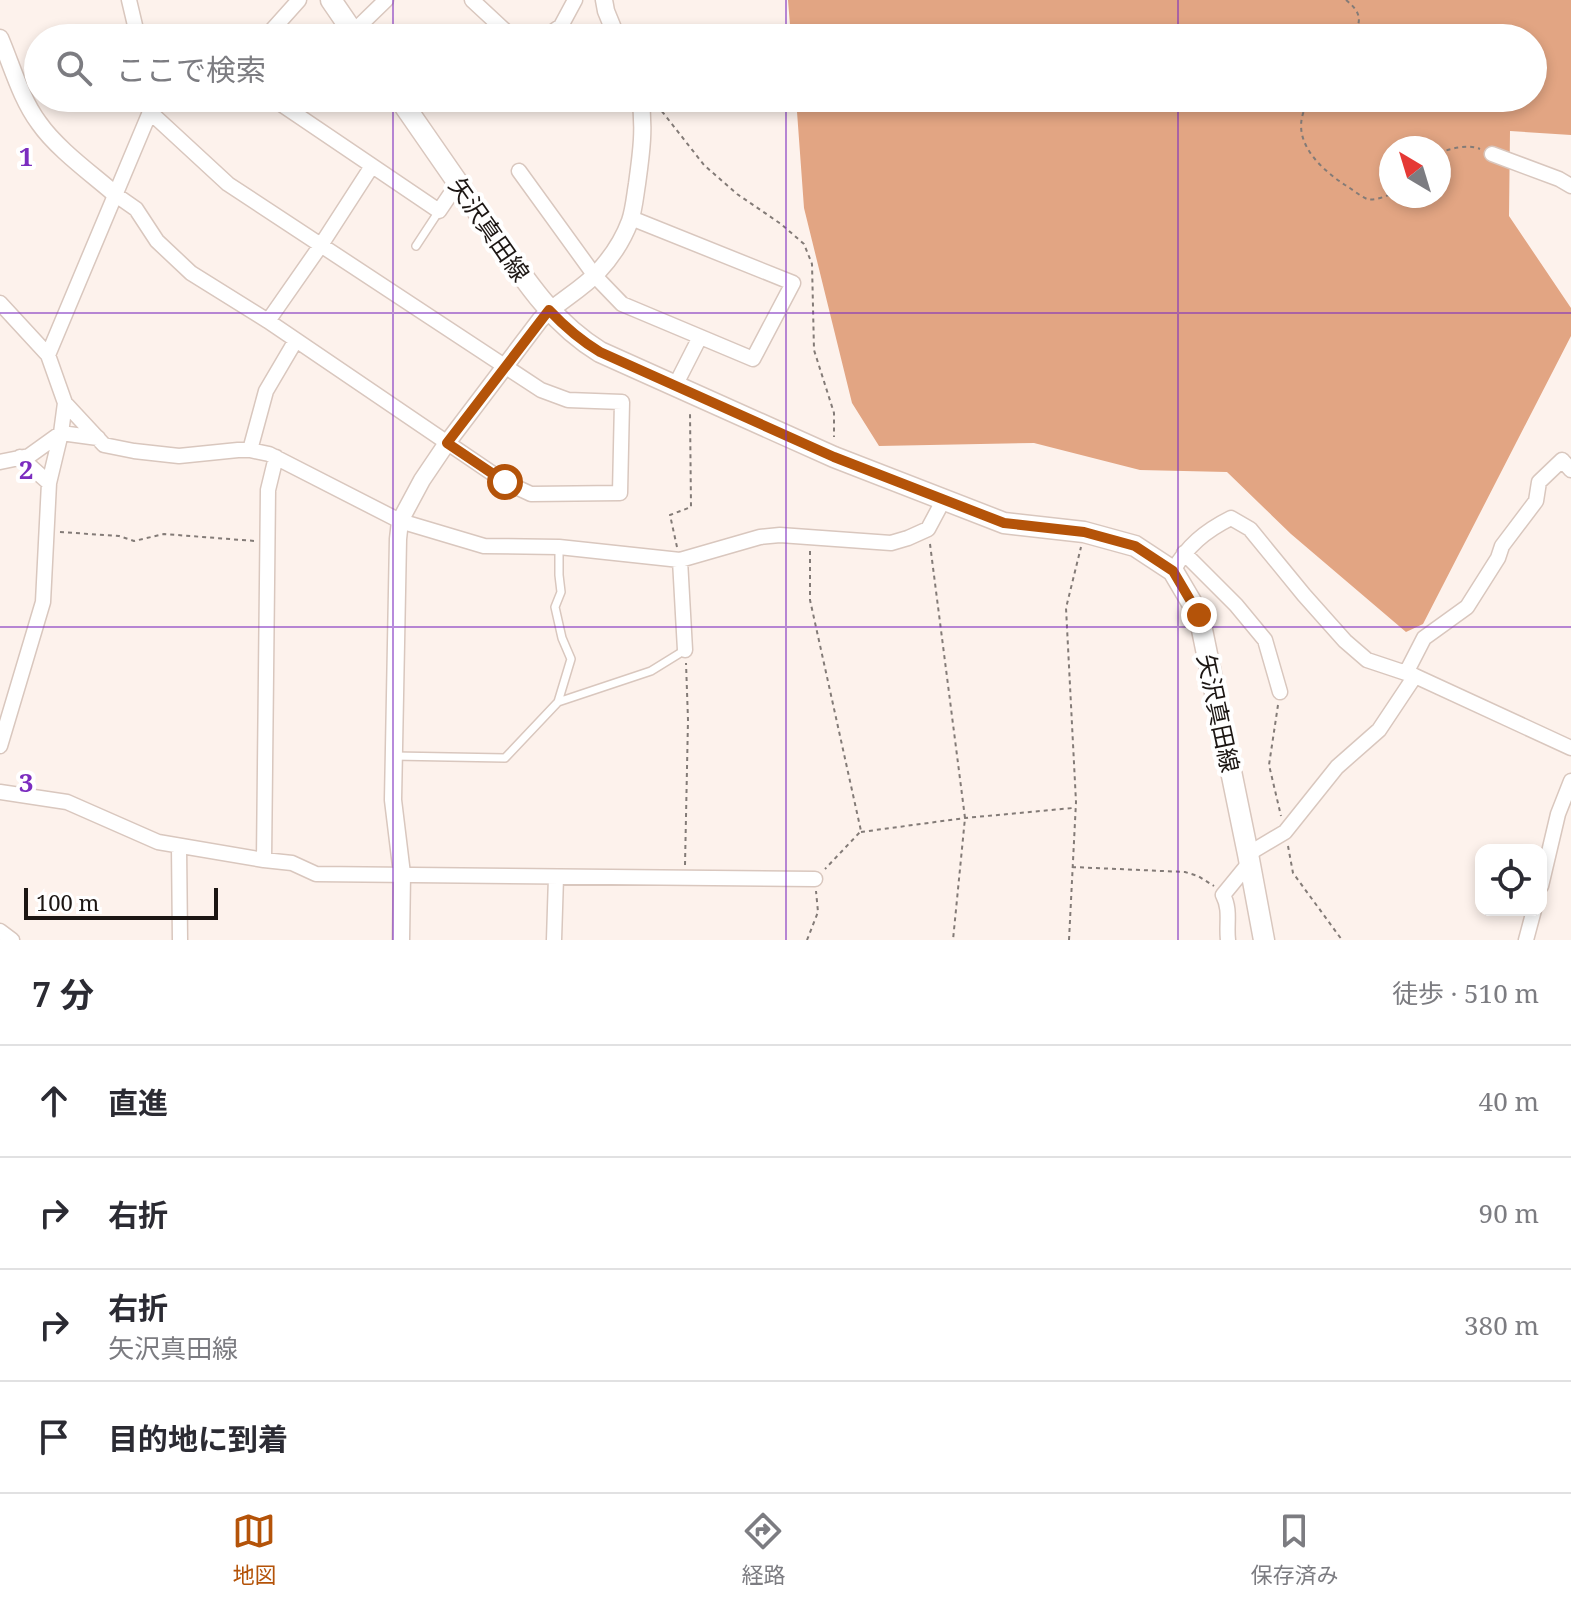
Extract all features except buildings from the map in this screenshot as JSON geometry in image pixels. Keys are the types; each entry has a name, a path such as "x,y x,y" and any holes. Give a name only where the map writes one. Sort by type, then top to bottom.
{"main road":[{"path":"331,0 347,24"},
{"name":"矢沢真田線","path":"409,112 549,310 573,334 600,352 834,457 1004,523 1084,532 1135,546 1173,571 1199,615 1264,940"}],"street":[{"path":"129,0 135,24"},
{"path":"278,24 299,0"},
{"path":"365,24 386,0"},
{"path":"472,0 498,24"},
{"path":"562,24 575,0"},
{"path":"604,0 611,24"},
{"path":"0,38 24,96"},
{"path":"33,112 53,139 136,209 157,241 191,273 268,321 505,482 531,494 620,493 622,402 568,400 541,390 228,184 163,112"},
{"path":"48,355 150,112"},
{"path":"293,112 439,211 458,183"},
{"path":"401,940 402,874 393,800 400,521 447,443 549,310 595,276 622,239 631,218 643,144 642,112"},
{"path":"1492,154 1571,186"},
{"path":"268,321 372,166"},
{"path":"519,171 595,276 622,304 753,359 793,283 631,218"},
{"path":"0,303 48,355 65,403 104,445 179,456 250,450 276,457 400,521 484,546 559,547 680,560 760,537 780,535 891,543 928,529 944,499"},
{"path":"682,389 700,337"},
{"path":"250,450 266,391 296,340"},
{"path":"0,746 5,707 43,602 49,483 65,403"},
{"path":"0,462 29,456 61,433 98,438"},
{"path":"20,457 49,483"},
{"path":"264,860 268,490 276,457"},
{"path":"1228,940 1226,926 1229,915 1223,895 1249,858 1285,832 1337,767 1379,730 1411,675 1424,638 1467,607 1498,558 1502,546 1536,501 1539,482 1562,460 1571,470"},
{"path":"1173,571 1184,553 1214,526 1231,518 1250,529 1345,641 1367,660 1411,675 1571,748"},
{"path":"1184,553 1236,605 1265,640 1280,692"},
{"path":"680,560 685,650"},
{"path":"1547,861 1558,814 1571,781"},
{"path":"0,792 67,802 158,842 292,863 316,874 815,879"},
{"path":"179,846 180,940"},
{"path":"554,940 556,877"},
{"path":"1526,940 1532,916"},
{"path":"0,931 12,940"}],"lane":[{"path":"416,246 439,211"},
{"path":"394,756 505,758 558,702 571,659 562,638 555,607 561,592 559,547"},
{"path":"558,702 651,671 685,650"}],"path":[{"path":"1346,0 1354,6 1360,24"},
{"path":"1302,112 1299,123 1305,146 1330,175 1368,199 1379,198"},
{"path":"1451,149 1471,146 1492,154"},
{"path":"680,560 670,515 691,507 682,389"},
{"path":"928,529 965,818 953,940"},
{"path":"46,531 119,536 134,541 164,534 267,542"},
{"path":"1069,940 1075,807 1066,608 1084,532"},
{"path":"810,538 810,600 860,832"},
{"path":"685,650 688,720 685,878"},
{"path":"1280,692 1269,765 1293,873 1342,940"},
{"path":"807,940 818,912 815,879 860,832 1075,807"},
{"path":"1072,867 1185,872 1198,876 1223,895"}],"shaded area":[{"path":"788,0 1571,0 1571,135 1510,131 1509,216 1571,308 1571,336 1423,624 1406,632 1291,534 1227,472 1140,470 1034,443 879,446 852,403 804,208 797,112 1547,112 1547,24 790,24"}],"route":[{"path":"505,482 447,443 549,310 565,328 600,352 834,457 1004,523 1084,532 1135,546 1173,571 1199,615"}]}
